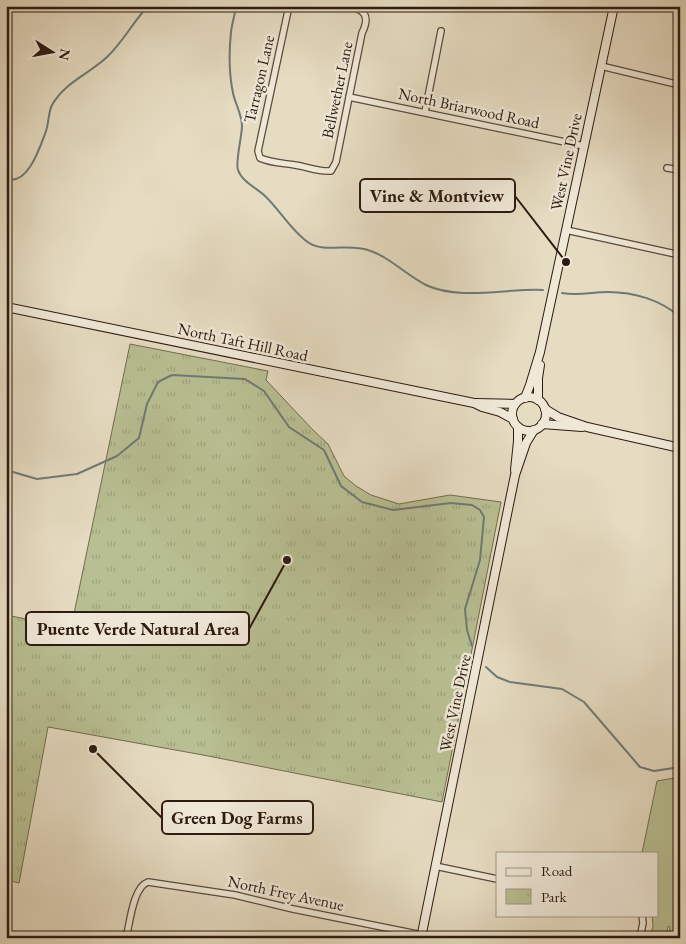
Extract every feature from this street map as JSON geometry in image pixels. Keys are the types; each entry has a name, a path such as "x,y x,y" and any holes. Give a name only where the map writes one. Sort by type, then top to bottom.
{"street":[{"name":"Tarragon Lane","path":"289,6 258,150 260,158 267,161 331,171"},
{"name":"Bellwether Lane","path":"331,171 336,162 362,33 366,25 364,13 361,10 346,6"},
{"name":"West Vine Drive","path":"524,398 540,352 614,6"},
{"path":"425,112 441,31"},
{"path":"601,66 680,84"},
{"name":"North Briarwood Road","path":"349,96 584,146"},
{"path":"668,168 680,170"},
{"path":"566,230 680,255"},
{"name":"North Taft Hill Road","path":"6,307 474,403 515,404"},
{"name":"West Vine Drive","path":"538,400 540,352"},
{"path":"534,430 518,427 513,419 512,411 515,404 524,398 532,397 538,400 545,409 558,417 587,427 680,448"},
{"name":"North Taft Hill Road","path":"474,403 500,412 513,419"},
{"path":"545,409 542,424 577,428 587,427"},
{"name":"West Vine Drive","path":"421,936 515,475 526,443 534,430 542,424"},
{"name":"West Vine Drive","path":"515,475 518,427"},
{"path":"436,866 496,879"},
{"name":"North Frey Avenue","path":"126,938 140,888 144,884 155,882 235,895 421,936"},
{"path":"640,938 643,923 642,916"}],"green space":[{"path":"130,344 268,371 266,380 328,444 344,476 371,495 399,504 450,495 501,502 442,802 48,727 19,883 6,880 6,615 71,628"},
{"path":"680,777 680,938 668,938 670,927 668,926 666,938 650,938 653,926 652,916 658,916 658,852 642,852 657,781"}],"waterway":[{"path":"6,179 14,180 21,177 32,164 46,131 52,105 57,97 70,84 107,57 148,6"},
{"path":"236,6 231,32 230,62 233,93 242,122 237,167 243,178 265,196 303,238 315,246 330,248 353,247 376,253 426,285 439,290 468,293 543,290"},
{"path":"562,293 618,292 637,295 664,306 680,317"},
{"path":"6,470 37,479 77,474 117,456 139,438 147,404 158,382 172,375 245,379 264,391 289,427 324,450 341,486 362,502 393,510 451,503 472,505 480,510 484,517 480,560 465,609 467,630 472,646"},
{"path":"486,667 497,677 510,682 562,689 584,702 640,767 654,771 680,767"}],"place":[{"name":"Vine & Montview","path":"566,262"},
{"name":"Puente Verde Natural Area","path":"287,560"},
{"name":"Green Dog Farms","path":"93,749"}]}
